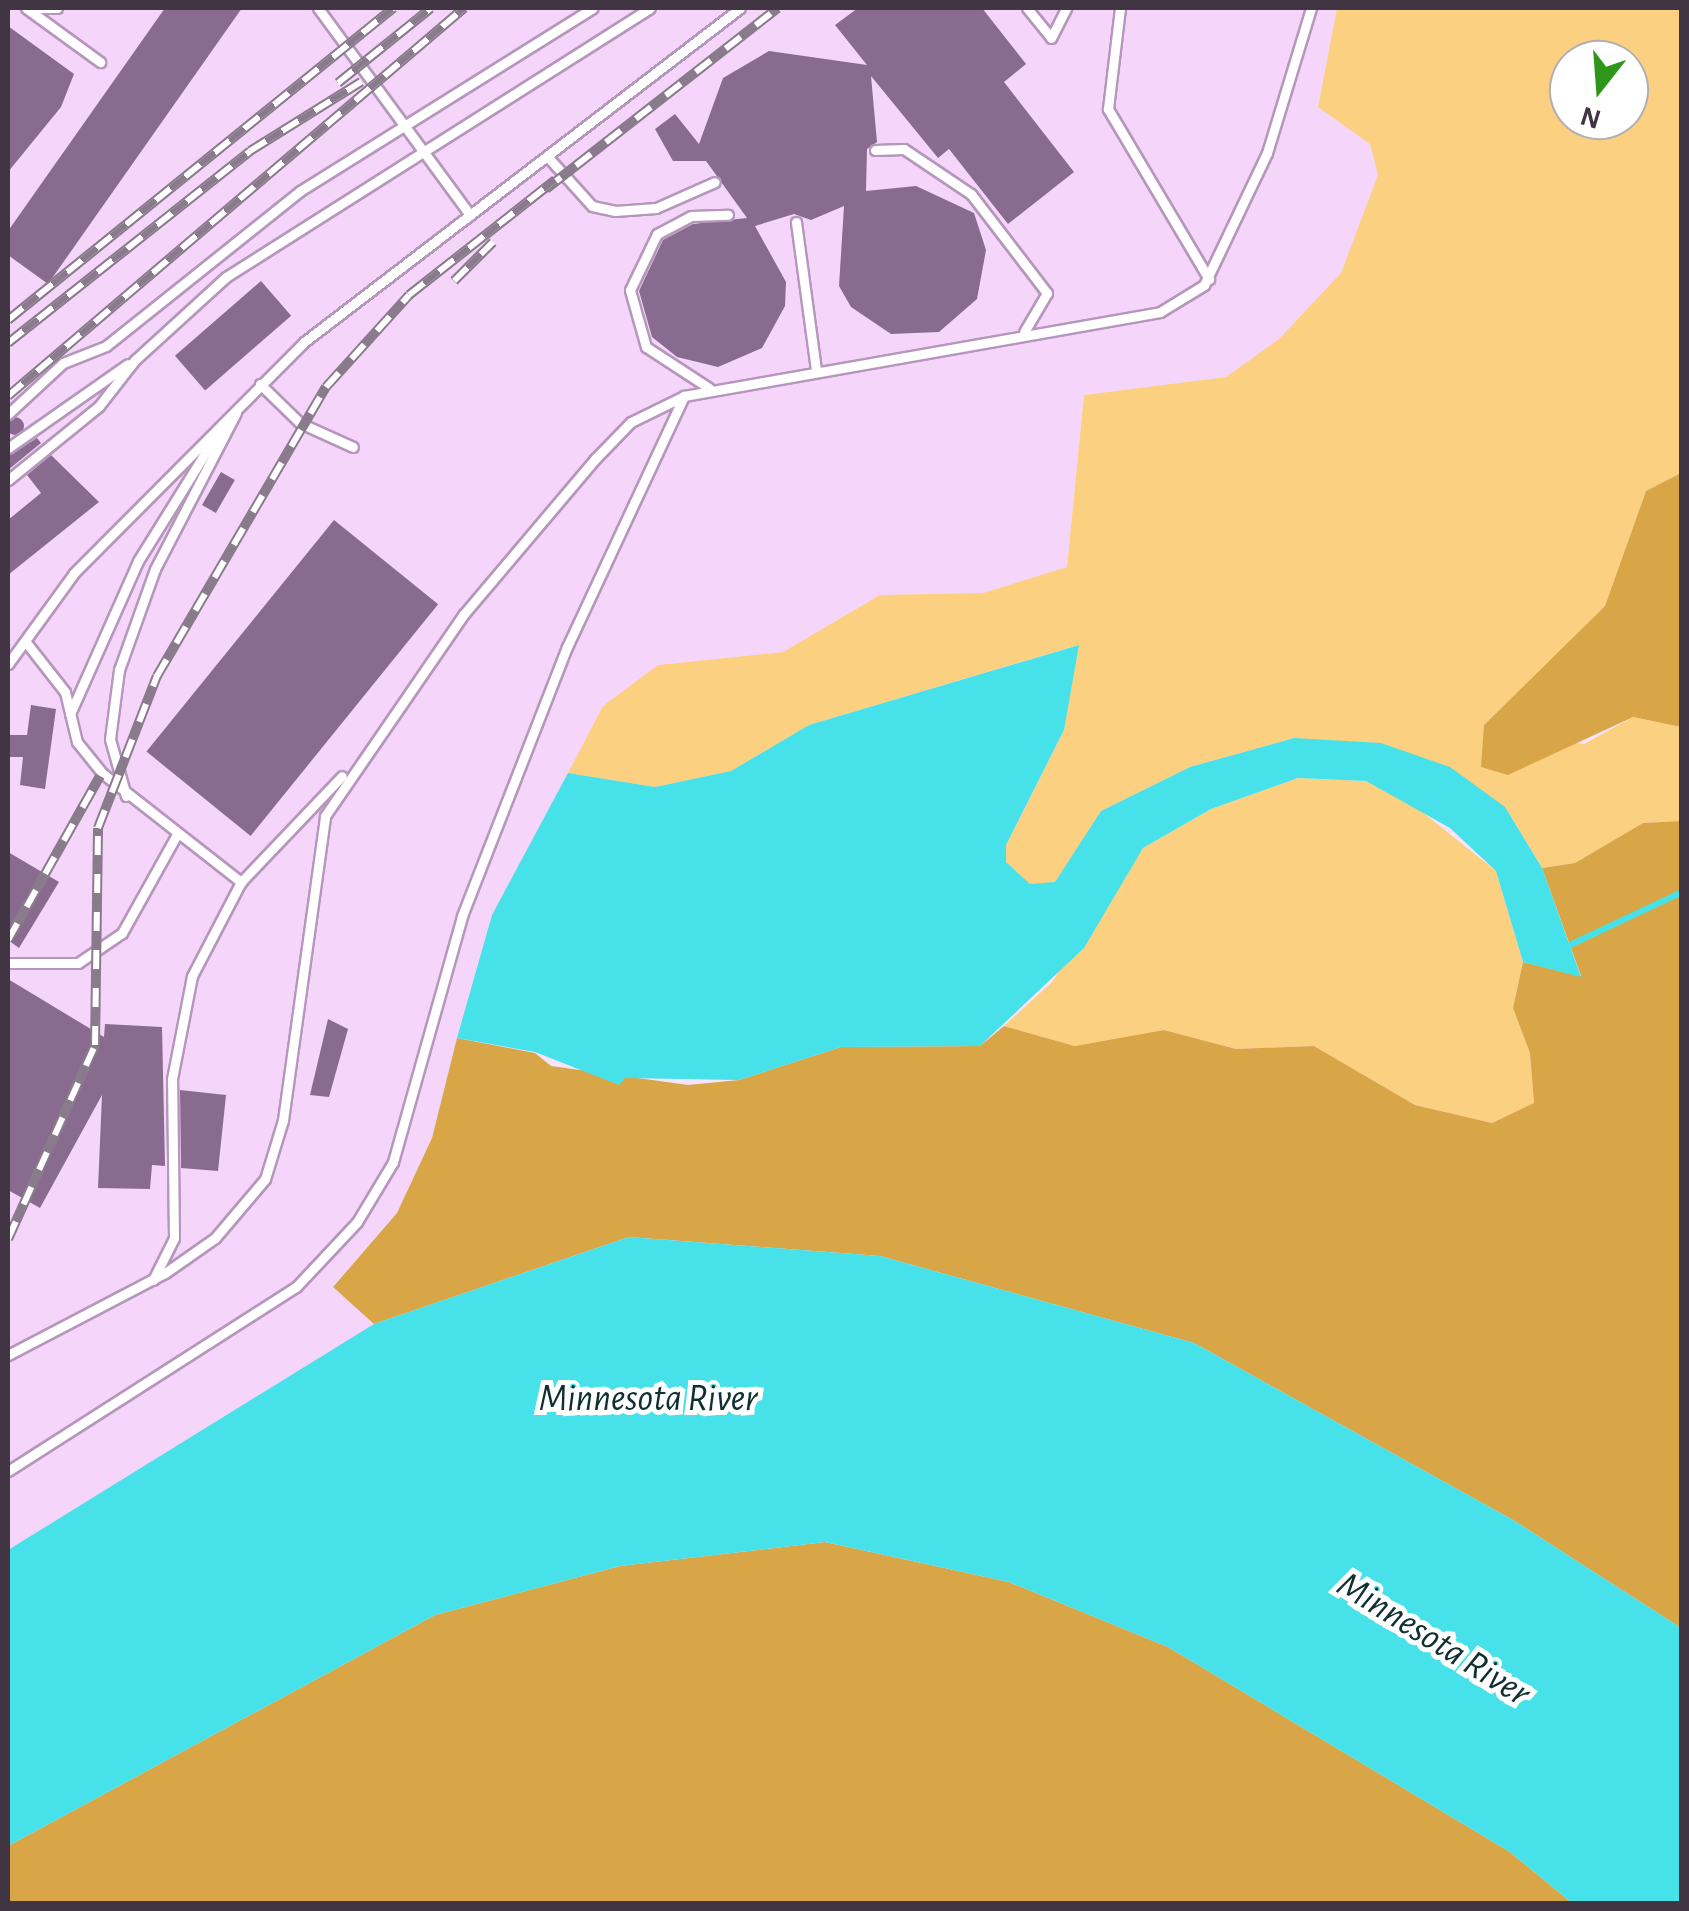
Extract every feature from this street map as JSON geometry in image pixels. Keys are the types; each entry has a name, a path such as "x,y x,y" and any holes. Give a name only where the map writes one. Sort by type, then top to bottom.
{"lane":[{"path":"26,8 100,62"},
{"path":"40,8 56,8"},
{"path":"318,8 470,214"},
{"path":"8,414 63,362 106,346 215,251 593,8"},
{"path":"8,448 135,360 226,277 426,155 650,8"},
{"path":"8,664 74,573 260,384 470,214 740,8"},
{"path":"1028,8 1050,38 1066,8"},
{"path":"1120,8 1108,109 1209,279"},
{"path":"153,1280 174,1238 168,1172 183,1011 240,882 354,763 595,459 631,422 684,396 816,369 1160,312 1209,279 1267,153 1311,8"},
{"path":"875,150 904,148 971,194 1047,293 1022,334"},
{"path":"546,156 592,206 615,211 656,208 715,182"},
{"path":"711,389 646,348 630,290 657,234 691,216 728,215"},
{"path":"796,222 816,369"},
{"path":"8,480 99,406 135,360"},
{"path":"260,384 300,424 353,447"},
{"path":"8,1471 296,1287 356,1222 393,1162 462,916 566,647 684,396"},
{"path":"126,796 110,740 119,670 155,569 242,402"},
{"path":"70,714 138,561 228,416"},
{"path":"25,641 65,692 77,742 126,796 240,882"},
{"path":"8,1355 153,1280 215,1238 265,1178 283,1120 325,816 354,763"},
{"path":"8,963 78,963 122,933 176,836"},
{"path":"174,1238 192,1248 215,1238"}],"shaded area":[{"path":"8,8 1337,8 1318,107 1371,144 1378,175 1341,274 1279,339 1226,377 1084,395 1067,567 983,593 880,595 783,652 658,665 492,915 432,1138 397,1213 333,1286 374,1324 8,1550"},
{"path":"1337,8 1681,8 1681,473 1646,491 1605,606 1484,725 1584,744 1633,717 1681,727 1681,821 1643,823 1575,863 1542,868 1505,807 1294,738 1190,767 1101,811 1055,883 1030,885 1006,862 1006,845 1064,730 1078,645 809,725 731,771 655,787 568,773 603,706 658,665 783,652 880,595 983,593 1067,567 1084,395 1226,377 1279,339 1341,273 1378,175 1370,144 1318,107"},
{"path":"1681,473 1681,727 1633,717 1508,775 1481,767 1484,725 1605,606 1646,491"},
{"path":"1298,778 1366,781 1401,795 1496,871 1523,962 1513,1008 1530,1053 1534,1103 1492,1123 1415,1105 1314,1046 1236,1049 1164,1030 1075,1046 1004,1026 1052,982 1143,848 1211,809"},
{"path":"1681,821 1681,1628 1513,1520 1194,1343 880,1256 629,1237 374,1324 333,1287 397,1213 432,1138 457,1038 535,1053 551,1066 688,1085 739,1080 841,1047 980,1046 1004,1026 1075,1046 1164,1030 1236,1049 1314,1046 1415,1105 1492,1123 1534,1103 1530,1053 1513,1008 1523,962 1581,976 1542,868 1575,863 1643,823"},
{"path":"825,1542 1009,1582 1168,1647 1510,1852 1572,1903 8,1904 8,1846 435,1615 620,1566"}],"water":[{"path":"1079,645 1064,730 1006,845 1006,862 1030,884 1055,882 1101,811 1190,767 1294,738 1381,743 1450,767 1505,807 1542,868 1581,977 1523,962 1496,871 1450,828 1366,781 1298,778 1211,809 1143,848 1084,948 980,1046 841,1047 739,1080 625,1078 619,1085 535,1052 457,1038 492,915 568,773 655,787 731,771 809,725"},
{"name":"Minnesota River","path":"629,1237 880,1256 1194,1343 1513,1520 1681,1628 1681,1903 1572,1903 1510,1852 1168,1647 1009,1582 825,1542 620,1566 435,1615 8,1846 8,1550 374,1324"}],"building":[{"path":"165,8 242,8 48,284 8,255 8,231"},
{"path":"858,8 982,8 1026,64 1004,82 1074,172 1008,224 949,149 938,158 871,76 877,142 867,149 866,191 916,186 974,213 986,250 977,299 939,332 891,334 851,307 839,286 844,206 811,220 794,214 755,226 786,282 785,306 762,348 718,367 677,357 652,337 639,291 663,240 693,224 747,218 706,161 673,161 655,129 675,114 699,144 723,78 769,51 867,65 835,25"},
{"path":"8,26 74,74 61,107 8,172"},
{"path":"261,281 291,316 205,391 175,356"},
{"path":"15,417 24,426 15,435 6,426"},
{"path":"37,438 41,443 8,470 8,456"},
{"path":"51,455 99,502 8,575 8,520 41,493 27,475"},
{"path":"221,472 235,480 216,513 202,505"},
{"path":"334,520 438,604 251,836 146,752"},
{"path":"31,705 56,709 45,789 20,785 23,757 8,757 8,735 27,735"},
{"path":"8,852 59,882 19,948 8,940"},
{"path":"8,979 104,1037 105,1024 162,1027 165,1166 152,1165 150,1189 98,1188 102,1095 40,1208 8,1190"},
{"path":"328,1019 348,1029 329,1097 310,1095"},
{"path":"180,1090 226,1095 218,1171 181,1168"}],"waterway":[{"path":"1570,945 1682,892"}],"railway":[{"path":"8,320 393,8"},
{"path":"338,83 431,8"},
{"path":"8,396 464,8"},
{"path":"546,189 778,8"},
{"path":"8,343 250,151 361,82"},
{"path":"8,1239 95,1045 98,828 157,676 326,387 409,295 555,180"},
{"path":"454,281 493,242"},
{"path":"8,940 100,776"}]}
